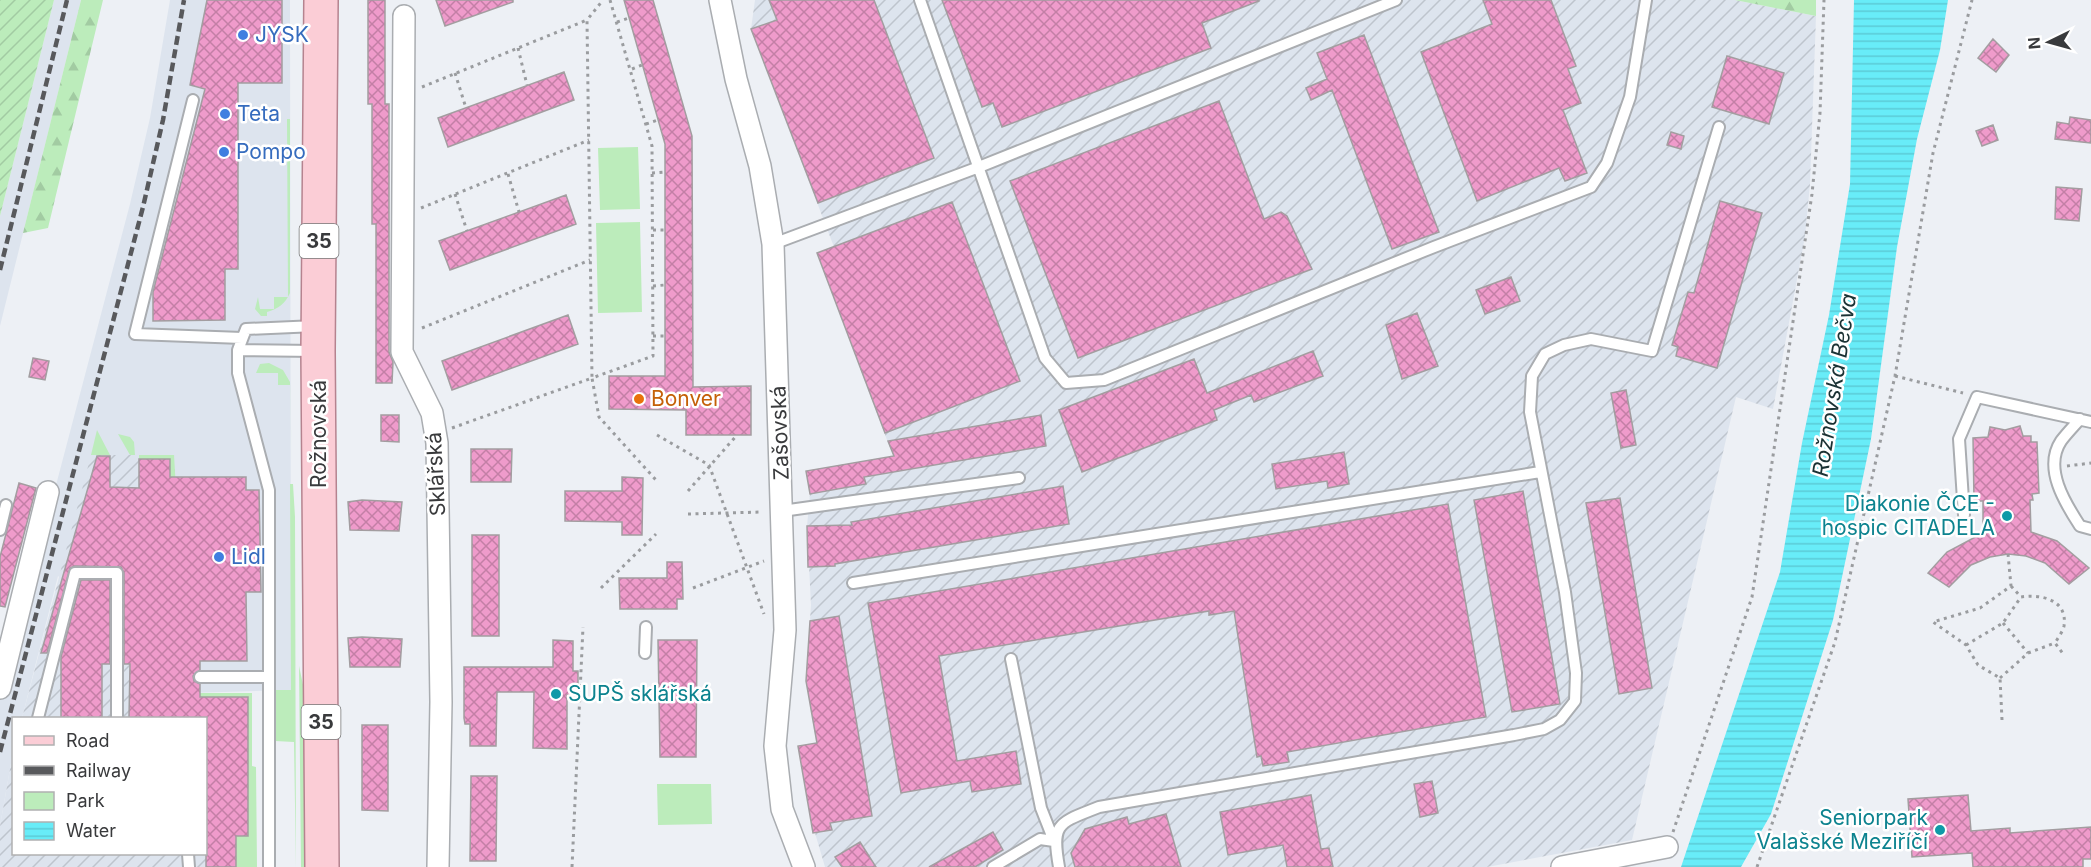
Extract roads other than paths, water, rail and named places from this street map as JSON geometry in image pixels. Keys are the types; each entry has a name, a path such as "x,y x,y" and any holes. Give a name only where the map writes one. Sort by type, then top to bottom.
{"main road":[{"name":"Rožnovská","path":"321,0 319,339 322,867"}],"street":[{"name":"Zašovská","path":"720,0 736,80 760,166 773,244 773,512 785,630 775,746 782,809 804,867"},
{"name":"Sklářská","path":"404,16 402,352 432,413 436,434 441,702 438,867"},
{"path":"0,688 48,492"},
{"path":"1562,867 1667,848"}],"lane":[{"path":"920,0 1045,358 1066,383 1104,380 1434,247 1591,187 1606,163 1630,97 1646,0"},
{"path":"773,244 980,167 1396,0"},
{"path":"193,100 135,334 242,338"},
{"path":"1054,841 1058,827 1069,819 1099,807 1514,735 1544,729 1560,720 1575,701 1576,673 1565,592 1530,412 1532,376 1545,354 1564,345 1591,339 1612,341 1652,351 1719,127"},
{"path":"269,867 269,490 238,373 238,350 246,329 319,339"},
{"path":"238,350 319,339"},
{"path":"1964,515 1959,439 1977,397 2086,420"},
{"path":"2086,420 2059,443 2055,468 2059,494 2080,526 2091,529"},
{"path":"853,583 1540,472"},
{"path":"773,512 1019,478"},
{"path":"0,530 6,505"},
{"path":"38,717 75,573 117,573 117,717"},
{"path":"645,654 646,627"},
{"path":"1011,659 1041,807 1054,841 1059,867"},
{"path":"200,676 269,677"},
{"path":"993,867 1040,839 1054,841"}],"water":[{"name":"Rožnovská Bečva","path":"1854,0 1948,0 1940,50 1917,139 1897,247 1871,439 1833,620 1771,814 1741,867 1681,867 1780,572 1802,443 1829,315 1850,184"}],"railway":[{"path":"0,270 67,0"},
{"path":"0,752 143,207 163,120 184,0"}],"place":[{"name":"JYSK","path":"243,35"},
{"name":"Teta","path":"225,114"},
{"name":"Pompo","path":"224,152"},
{"name":"Bonver","path":"639,399"},
{"name":"Diakonie ČCE - hospic CITADELA","path":"2007,516"},
{"name":"Lidl","path":"219,557"},
{"name":"SUPŠ sklářská","path":"556,694"},
{"name":"Seniorpark Valašské Meziříčí","path":"1940,830"}]}
